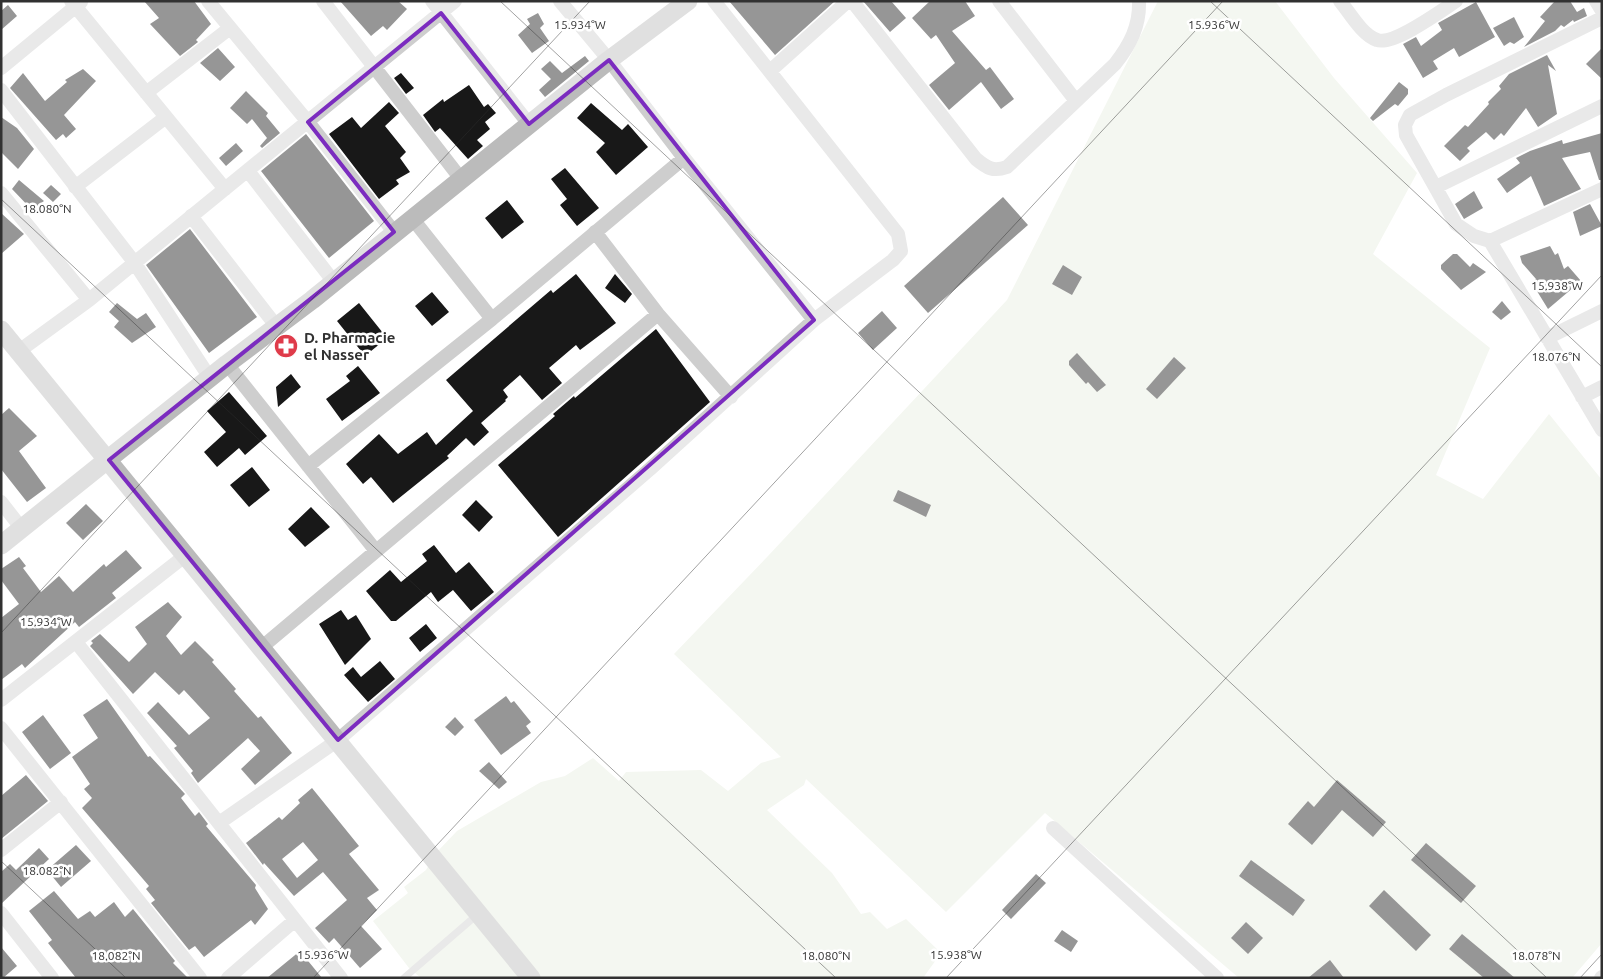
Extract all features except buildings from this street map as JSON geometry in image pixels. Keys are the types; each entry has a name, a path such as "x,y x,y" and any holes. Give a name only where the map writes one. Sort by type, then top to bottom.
{"main road":[{"path":"1,545 227,364 334,282 609,60 688,1"},
{"path":"1,330 531,978"}],"street":[{"path":"208,1 308,122 394,232"},
{"path":"323,1 372,68 461,179"},
{"path":"432,1 529,124"},
{"path":"20,351 89,300 455,1"},
{"path":"560,1 609,60 684,158 814,320"},
{"path":"219,823 338,740 731,397 814,320 893,260 901,251 901,242 898,234 714,1"},
{"path":"770,71 850,1 976,159 987,168 997,171 1007,167 1115,64 1136,32 1139,1"},
{"path":"998,1 1076,101"},
{"path":"1340,1 1370,36 1379,41 1392,40 1456,1"},
{"path":"1596,1 1602,11"},
{"path":"1,68 76,3 146,93 225,189"},
{"path":"1602,18 1446,94 1410,115 1405,125 1406,135 1456,224 1474,236 1490,241 1602,430"},
{"path":"146,93 230,28"},
{"path":"1,90 134,262 210,378"},
{"path":"1436,187 1602,106"},
{"path":"75,186 166,117"},
{"path":"308,466 492,319 684,158"},
{"path":"248,171 334,282"},
{"path":"1490,241 1602,188"},
{"path":"1,193 89,300"},
{"path":"191,216 277,327"},
{"path":"412,218 492,319"},
{"path":"595,232 658,314 731,397"},
{"path":"1547,338 1602,311"},
{"path":"262,647 658,314"},
{"path":"227,364 376,551"},
{"path":"1582,397 1602,387"},
{"path":"1,502 22,528"},
{"path":"1,700 186,555"},
{"path":"76,642 294,921 341,978"},
{"path":"1,728 200,978"},
{"path":"1,850 61,802"},
{"path":"1053,828 1217,978"},
{"path":"1,913 46,976"},
{"path":"228,978 294,921"}],"lane":[{"path":"404,978 478,914"}],"highlighted area":[{"path":"441,13 529,124 609,60 814,320 338,740 109,460 394,232 308,122"}],"shaded area":[{"path":"1158,1 1275,1 1334,78 1417,173 1373,254 1490,348 1436,475 1483,499 1549,414 1602,480 1602,943 1572,978 1239,978 1045,813 946,912 806,779 804,785 767,810 832,873 861,914 870,912 887,929 906,919 941,953 923,978 421,978 409,968 373,921 408,893 404,887 426,870 436,853 457,831 541,782 565,776 593,758 619,781 626,772 701,770 728,791 761,763 781,757 674,654 1007,300"}],"place":[{"name":"D. Pharmacie el Nasser","path":"286,346"}]}
